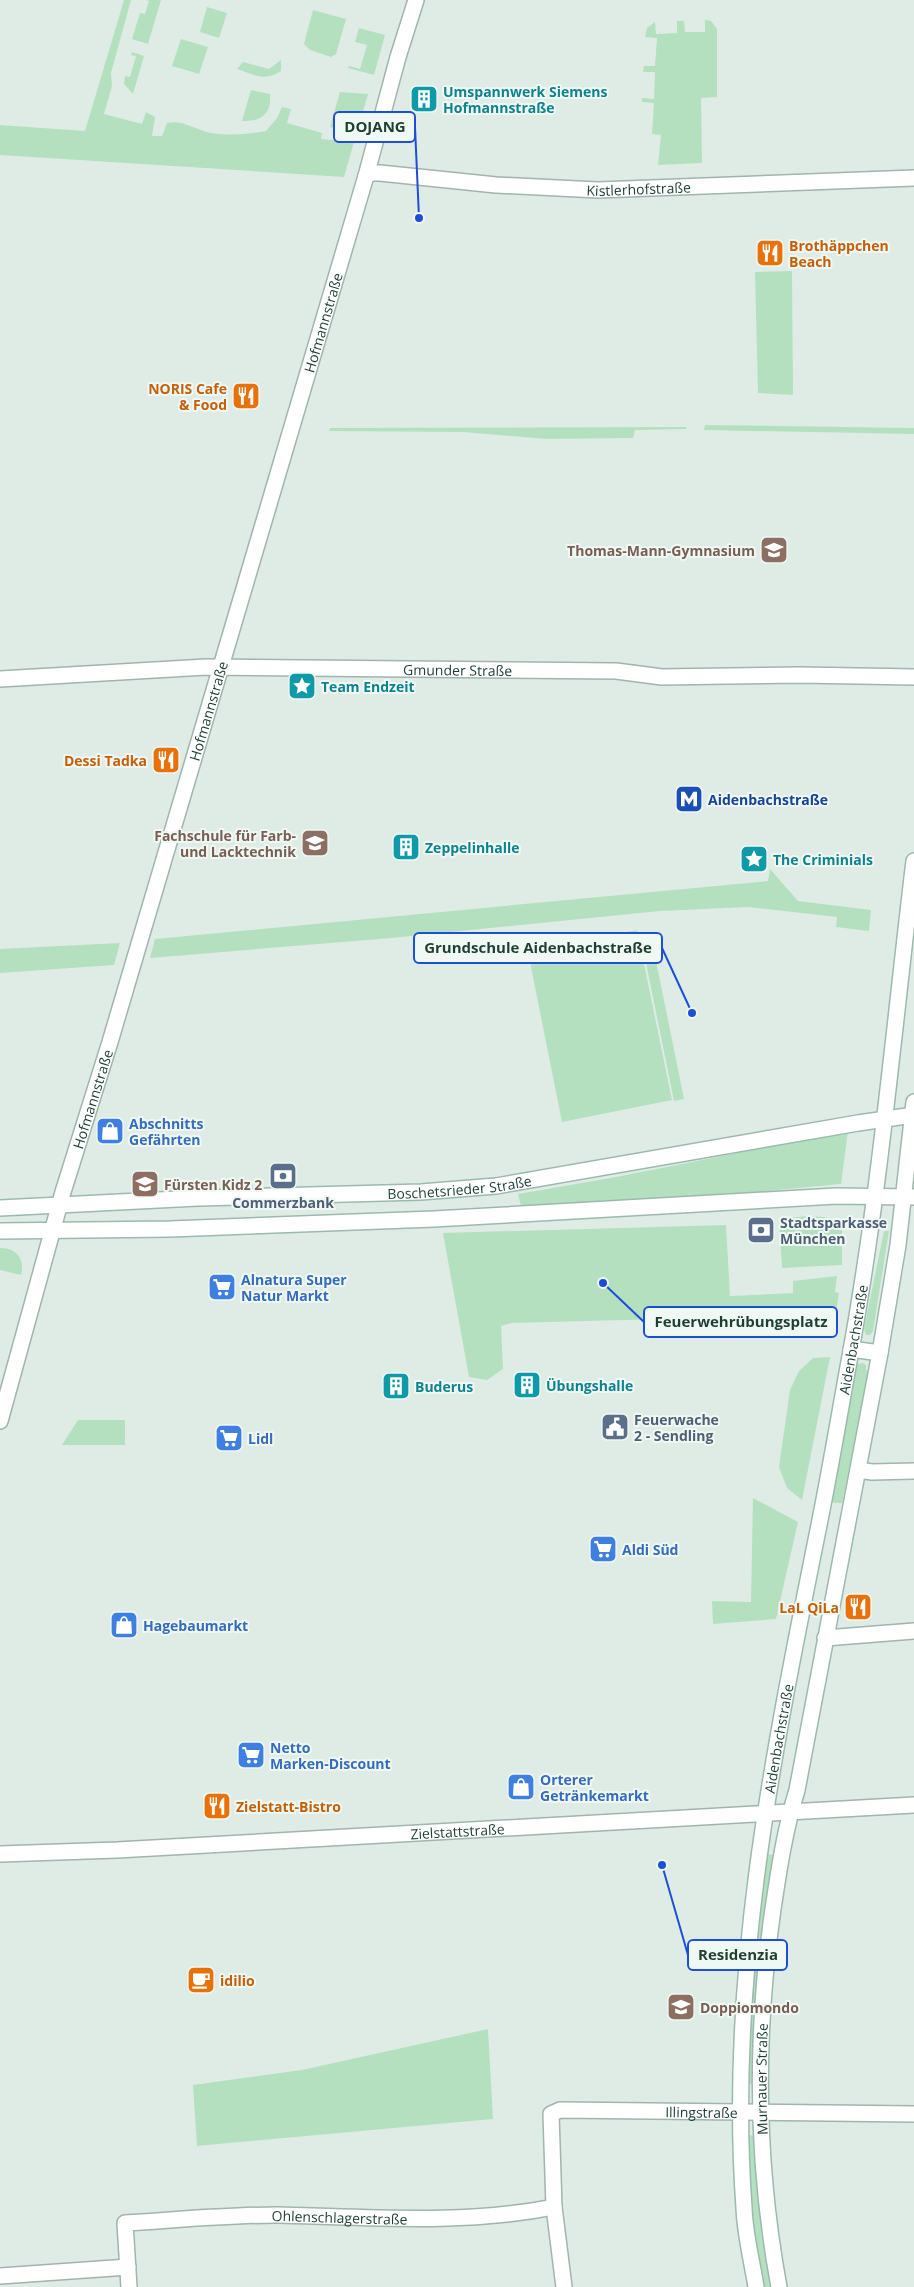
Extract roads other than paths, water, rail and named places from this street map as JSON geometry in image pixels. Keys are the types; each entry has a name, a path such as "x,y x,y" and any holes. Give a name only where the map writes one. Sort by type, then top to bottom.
{"street":[{"name":"Hofmannstraße","path":"0,1421 59,1206 110,1042 366,176 398,56 416,0"},
{"name":"Kistlerhofstraße","path":"366,176 372,173 380,173 496,185 598,190 914,178"},
{"name":"Gmunder Straße","path":"0,679 220,667 608,671 662,677 800,675 914,677"},
{"name":"Aidenbachstraße","path":"764,1815 795,1639 820,1518 865,1272 911,905 914,861"},
{"name":"Boschetsrieder Straße","path":"0,1208 198,1198 421,1192 496,1186 884,1120 914,1111"},
{"name":"Aidenbachstraße","path":"798,1812 797,1790 880,1353 898,1245 909,1197 914,1111"},
{"name":"Boschetsrieder Straße","path":"0,1231 170,1229 434,1219 836,1196 909,1197"},
{"path":"851,1349 880,1353"},
{"path":"858,1470 872,1472 914,1470"},
{"path":"820,1518 847,1523"},
{"path":"825,1638 914,1632"},
{"name":"Zielstattstraße","path":"0,1854 117,1850 764,1815 914,1805"},
{"name":"Murnauer Straße","path":"779,2287 766,2194 761,2112 765,1960 779,1868 798,1812"},
{"name":"Murnauer Straße","path":"756,2287 744,2212 740,2111 740,2047 746,1961 764,1815"},
{"name":"Illingstraße","path":"554,2207 551,2114 560,2110 914,2114"},
{"path":"554,2207 564,2287"},
{"name":"Ohlenschlagerstraße","path":"128,2267 125,2223 275,2215 394,2218 473,2216 554,2207"},
{"path":"0,2276 128,2267 129,2287"}],"place":[{"name":"Umspannwerk Siemens Hofmannstraße","path":"424,99"},
{"name":"DOJANG","path":"419,218"},
{"name":"Brothäppchen Beach","path":"770,253"},
{"name":"NORIS Cafe & Food","path":"246,396"},
{"name":"Thomas-Mann-Gymnasium","path":"774,550"},
{"name":"Team Endzeit","path":"302,686"},
{"name":"Dessi Tadka","path":"166,760"},
{"name":"Aidenbachstraße","path":"689,799"},
{"name":"Fachschule für Farb- und Lacktechnik","path":"315,843"},
{"name":"Zeppelinhalle","path":"406,847"},
{"name":"The Criminials","path":"754,859"},
{"name":"Grundschule Aidenbachstraße","path":"692,1013"},
{"name":"Abschnitts Gefährten","path":"110,1131"},
{"name":"Commerzbank","path":"283,1176"},
{"name":"Fürsten Kidz 2","path":"145,1184"},
{"name":"Stadtsparkasse München","path":"761,1230"},
{"name":"Feuerwehrübungsplatz","path":"603,1283"},
{"name":"Alnatura Super Natur Markt","path":"222,1287"},
{"name":"Übungshalle","path":"527,1385"},
{"name":"Buderus","path":"396,1386"},
{"name":"Feuerwache 2 - Sendling","path":"615,1427"},
{"name":"Lidl","path":"229,1438"},
{"name":"Aldi Süd","path":"603,1549"},
{"name":"LaL QiLa","path":"858,1607"},
{"name":"Hagebaumarkt","path":"124,1625"},
{"name":"Netto Marken-Discount","path":"251,1755"},
{"name":"Orterer Getränkemarkt","path":"521,1787"},
{"name":"Zielstatt-Bistro","path":"217,1806"},
{"name":"Residenzia","path":"662,1865"},
{"name":"idilio","path":"201,1980"},
{"name":"Doppiomondo","path":"681,2007"}]}
